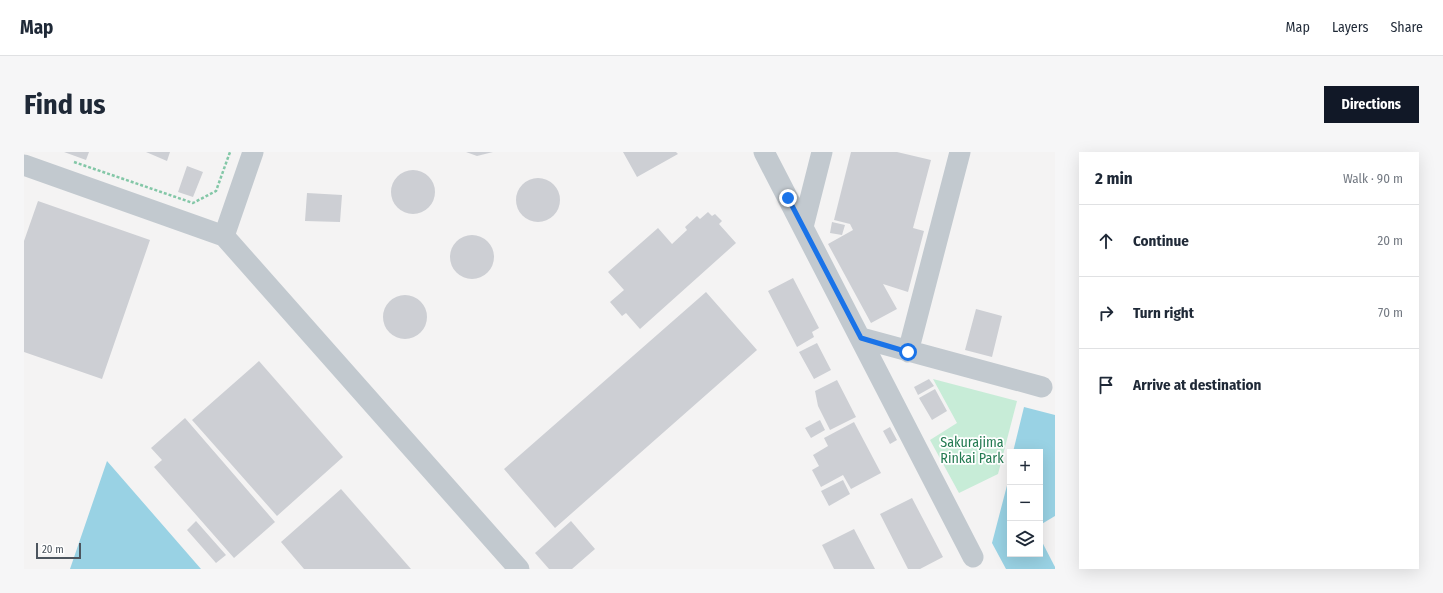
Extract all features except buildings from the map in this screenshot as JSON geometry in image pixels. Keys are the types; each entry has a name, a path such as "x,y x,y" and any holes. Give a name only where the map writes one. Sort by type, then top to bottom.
{"street":[{"path":"224,236 253,152"},
{"path":"764,152 973,557"},
{"path":"803,227 822,152"},
{"path":"908,352 960,152"},
{"path":"24,165 224,236 519,569"},
{"path":"861,338 908,352 1042,387"}],"path":[{"path":"67,160 193,203 216,191 230,152"}],"green space":[{"name":"Sakurajima Rinkai Park","path":"933,379 1017,401 998,474 959,493 930,440 957,423"}],"water":[{"path":"1024,407 1055,415 1055,569 1006,569 992,543 1007,486 1007,557 1043,557 1043,449 1014,449"},
{"path":"107,461 201,569 70,569"}],"pier":[{"path":"1055,516 1055,567 1043,544 1043,523"}],"route":[{"path":"788,198 861,338 908,352"}]}
